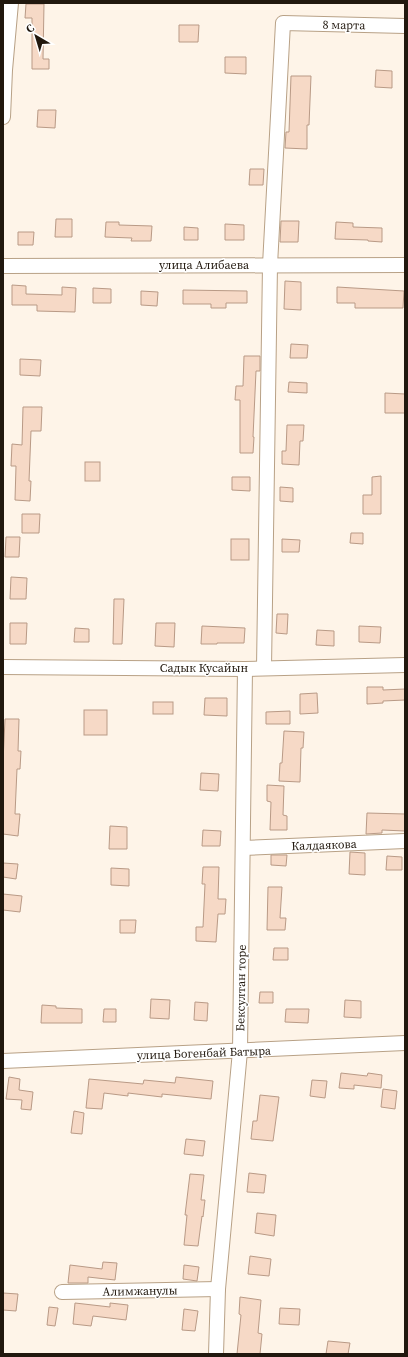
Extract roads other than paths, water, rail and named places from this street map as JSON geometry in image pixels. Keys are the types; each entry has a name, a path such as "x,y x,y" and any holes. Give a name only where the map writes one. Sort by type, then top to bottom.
{"street":[{"path":"3,117 4,70 11,3"},
{"name":"8 марта","path":"270,265 283,23 405,26"},
{"path":"264,668 270,265"},
{"name":"улица Алибаева","path":"3,266 405,265"},
{"name":"Садык Кусайын","path":"3,667 246,669 405,665"},
{"name":"Бексултан торе","path":"216,1354 218,1290 240,1051 246,669"},
{"name":"Калдаякова","path":"243,848 405,841"},
{"name":"улица Богенбай Батыра","path":"3,1061 405,1043"},
{"name":"Алимжанулы","path":"62,1292 218,1290"}]}
